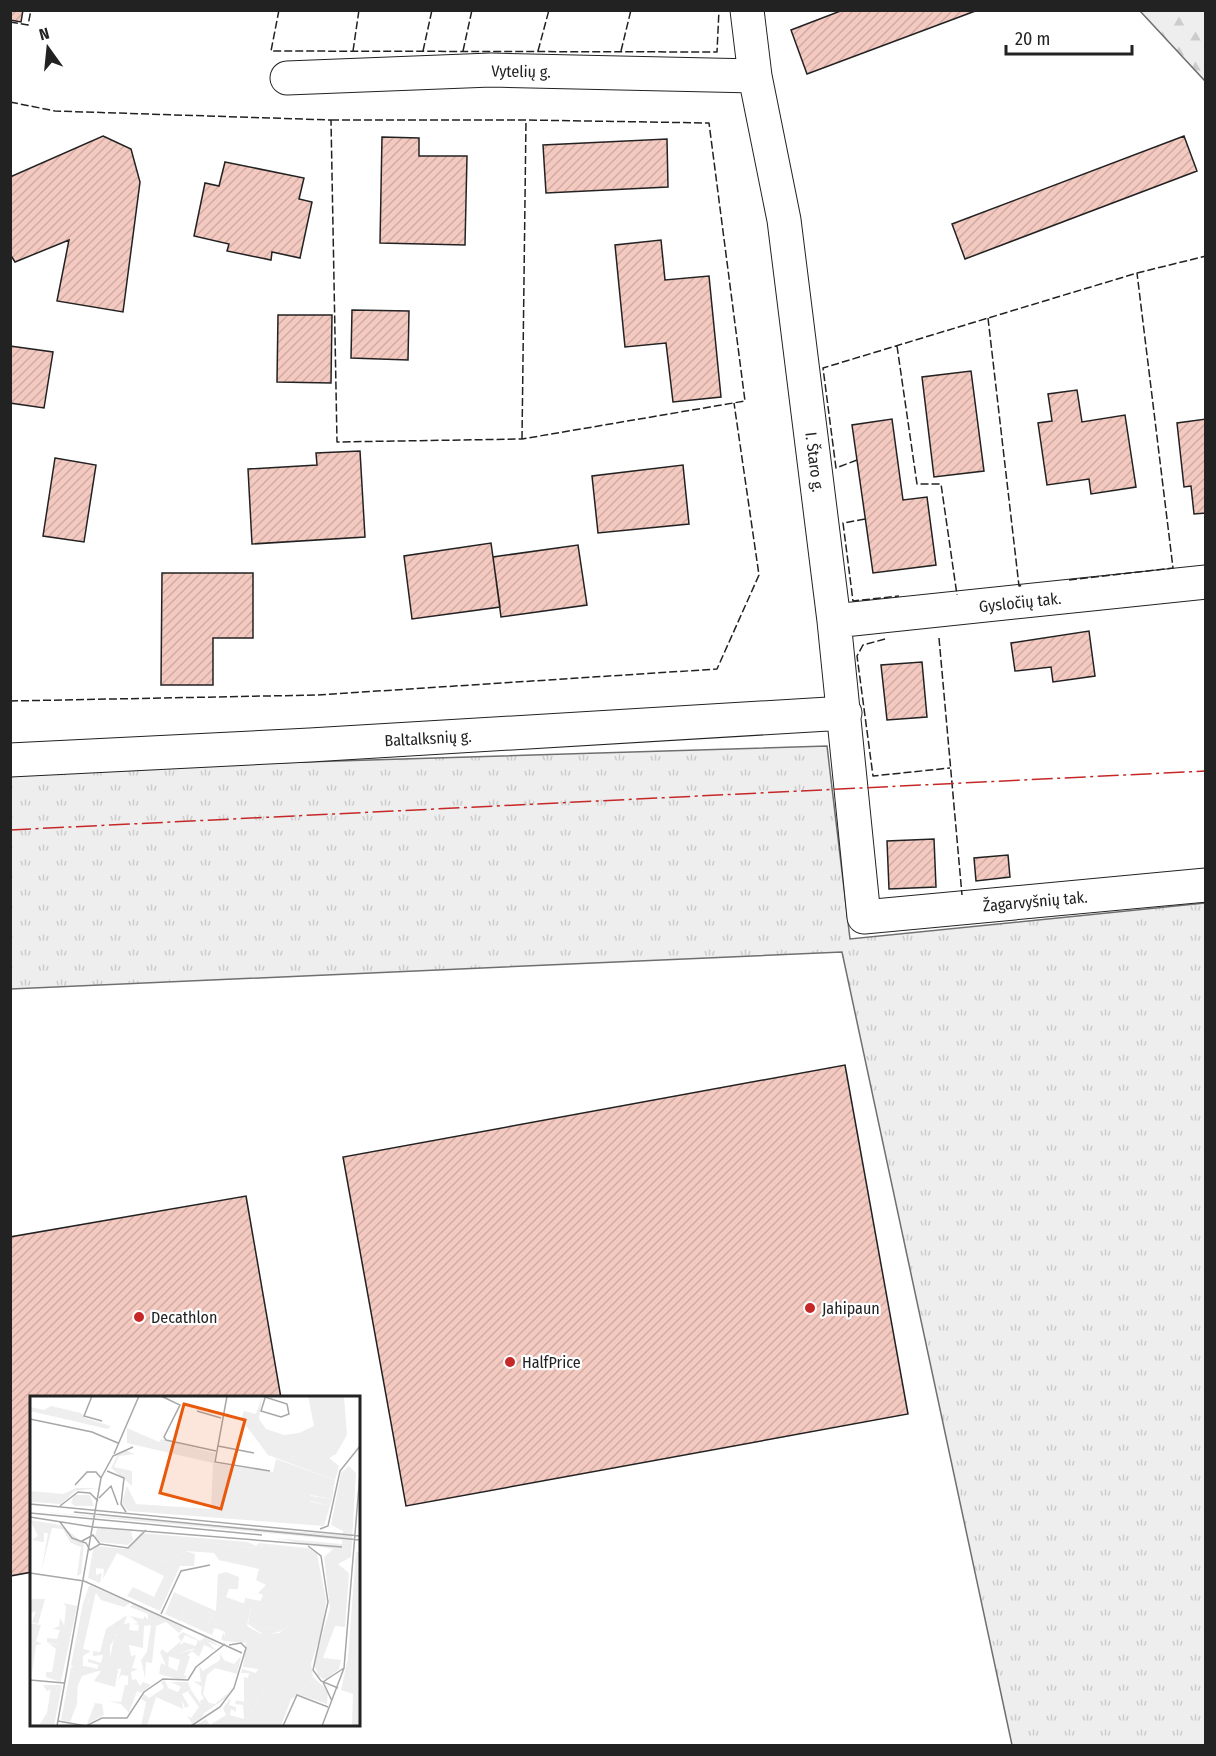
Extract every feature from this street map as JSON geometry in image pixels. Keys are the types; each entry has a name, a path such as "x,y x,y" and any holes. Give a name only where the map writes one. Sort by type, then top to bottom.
{"street":[{"name":"I. Štaro g.","path":"747,10 755,76 784,220 845,713 864,917"},
{"name":"Vytelių g.","path":"287,78 491,70 755,76"},
{"name":"Gysločių tak.","path":"834,621 1206,582"},
{"name":"Baltalksnių g.","path":"10,760 310,745 845,713"},
{"name":"Žagarvyšnių tak.","path":"864,917 1206,885"}],"green space":[{"path":"1140,11 1205,11 1205,81"},
{"path":"827,746 850,939 1205,903 1205,1745 1012,1745 842,952 11,989 10,771"}],"building":[{"path":"10,10 23,10 21,22 10,20"},
{"path":"843,10 978,10 807,74 791,30"},
{"path":"103,136 131,149 140,182 123,312 57,301 69,240 15,262 10,254 10,177"},
{"path":"1184,136 1197,171 965,259 952,224"},
{"path":"382,137 419,138 419,156 467,156 465,245 380,243"},
{"path":"667,139 668,187 546,193 543,145"},
{"path":"225,162 304,178 299,199 312,202 300,258 272,252 271,260 227,251 229,244 194,236 205,183 219,186"},
{"path":"661,240 665,280 709,276 721,397 673,402 666,343 625,347 615,245"},
{"path":"352,310 409,311 408,360 351,358"},
{"path":"278,315 332,315 331,383 277,382"},
{"path":"10,346 53,352 44,408 10,403"},
{"path":"971,371 984,471 934,477 922,377"},
{"path":"1077,390 1082,422 1125,415 1136,487 1091,494 1089,479 1047,485 1038,423 1052,421 1048,394"},
{"path":"892,419 903,500 927,497 936,565 873,573 852,425"},
{"path":"1206,419 1206,513 1194,514 1191,486 1184,487 1177,423"},
{"path":"360,451 365,537 252,544 248,469 317,465 316,453"},
{"path":"55,458 96,465 84,542 43,536"},
{"path":"683,465 689,524 598,533 592,476"},
{"path":"491,543 500,607 412,619 404,556"},
{"path":"578,545 587,605 501,617 493,557"},
{"path":"162,573 253,573 253,638 213,638 213,685 161,685"},
{"path":"1089,631 1095,676 1053,682 1051,667 1015,671 1011,643"},
{"path":"922,662 927,717 887,720 881,665"},
{"path":"934,839 936,887 889,889 887,841"},
{"path":"1008,855 1010,877 976,881 974,858"},
{"path":"845,1065 908,1414 406,1506 343,1157"},
{"name":"Decathlon","path":"246,1196 281,1396 30,1396 30,1572 10,1576 10,1237"}],"fence":[{"path":"10,22 28,25 31,10"},
{"path":"279,10 271,51 717,52 719,10"},
{"path":"353,51 359,10"},
{"path":"423,51 432,10"},
{"path":"463,51 472,10"},
{"path":"538,51 549,10"},
{"path":"621,51 631,10"},
{"path":"10,102 55,111 331,120"},
{"path":"331,120 709,123 745,401 522,439 337,442 331,120"},
{"path":"522,439 526,120"},
{"path":"857,460 836,468 823,368 1137,273 1206,256"},
{"path":"1069,580 1173,568 1137,273"},
{"path":"988,318 1019,586 1024,585"},
{"path":"897,346 917,484 941,484 957,595"},
{"path":"10,701 317,695 717,669 759,575 734,403"},
{"path":"865,519 843,523 853,601 899,596"},
{"path":"939,638 962,895"},
{"path":"885,639 863,645 857,656 873,776 950,768"}],"power":[{"path":"10,830 1206,771"}],"place":[{"name":"Jahipaun","path":"810,1308"},
{"name":"Decathlon","path":"139,1317"},
{"name":"HalfPrice","path":"510,1362"}]}
